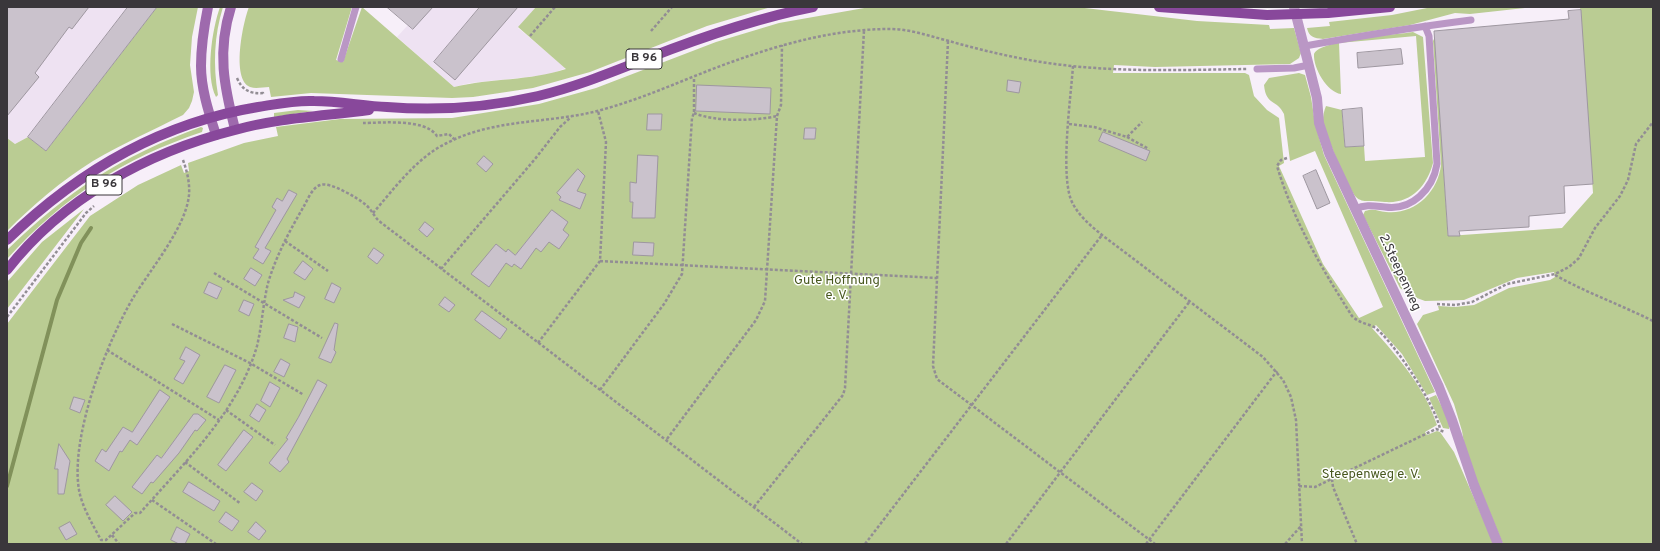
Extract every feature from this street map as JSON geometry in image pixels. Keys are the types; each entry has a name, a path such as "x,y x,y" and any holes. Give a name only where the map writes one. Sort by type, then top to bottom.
{"main road":[{"path":"208,7 202,39 201,67 204,90 216,136"},
{"path":"230,7 224,32 222,66 235,129"},
{"name":"B 96","path":"7,240 60,194 95,168 163,133 211,117 274,104 313,101 390,108 459,107 538,96 593,80 713,34 778,14 813,7"},
{"path":"1159,7 1267,16 1328,13 1390,7"},
{"name":"B 96","path":"7,270 43,231 69,209 105,184 138,165 171,150 235,129 276,122 390,108"}],"street":[{"name":"2.Steepenweg","path":"1294,7 1317,98 1319,123 1328,154 1439,387 1456,431 1468,470 1498,544"}],"lane":[{"path":"341,59 356,7"},
{"path":"1304,46 1471,20"},
{"path":"1355,209 1374,205 1386,208 1412,202 1422,195 1436,173 1437,164 1429,36 1425,26"},
{"path":"1257,69 1309,66"}],"path":[{"path":"530,36 555,7"},
{"path":"651,31 670,8"},
{"path":"373,213 413,169 433,151 454,139 474,131 518,122 572,116 598,111 638,99 739,59 782,45 842,32 892,29 910,31 997,53 1073,66 1162,70 1257,69"},
{"path":"754,507 843,395 845,388 864,30"},
{"path":"948,41 933,372 937,379 1155,544"},
{"path":"666,439 756,320 765,301 777,116 781,105 782,45"},
{"path":"1073,66 1066,159 1067,190 1072,203 1082,218 1102,235 1263,357 1277,371 1291,397 1296,420 1302,544"},
{"path":"235,71 240,85 244,89 256,94 263,93"},
{"path":"600,390 664,304 676,286 684,266 692,118 694,113 694,77"},
{"path":"538,343 600,261 606,142 598,111"},
{"path":"694,113 713,118 733,119 767,118 777,116"},
{"path":"441,269 535,159 560,127 572,116"},
{"path":"1127,137 1142,122"},
{"path":"1437,304 1455,305 1472,302 1506,284 1555,274 1569,267 1579,258 1595,228 1620,196 1628,180 1636,144 1653,122"},
{"path":"358,124 415,124 430,129 438,136 449,134 454,139"},
{"path":"1069,124 1105,129 1127,137 1149,149"},
{"path":"176,162 190,157"},
{"path":"1287,158 1277,163 1280,178 1319,264 1356,321 1374,328 1408,366 1427,397 1440,429 1444,432 1456,431"},
{"path":"183,160 189,182 189,195 184,214 167,245 132,299 107,350 80,442 77,470 79,492 90,519 101,540 106,540 135,513 140,513 186,462 226,410 250,363 257,345 264,302 273,269 285,241 311,193 319,185 331,185 360,200 379,221 802,544"},
{"path":"7,317 86,213 96,205"},
{"path":"865,544 1102,235"},
{"path":"285,241 328,271"},
{"path":"600,261 684,266 768,268 937,278"},
{"path":"214,273 322,338"},
{"path":"1555,274 1575,286 1623,306 1653,321"},
{"path":"1006,544 1190,301"},
{"path":"172,324 250,363 304,396"},
{"path":"107,350 219,420"},
{"path":"1146,544 1277,371"},
{"path":"226,410 275,445"},
{"path":"1299,486 1314,486 1332,479 1426,434 1440,429"},
{"path":"186,462 241,504"},
{"path":"1332,479 1333,487 1357,544"},
{"path":"152,500 216,544"},
{"path":"1285,544 1301,526"},
{"path":"112,535 119,544"}],"shaded area":[{"path":"7,7 157,7 46,151 28,137 15,144 7,138"},
{"path":"397,7 536,7 518,28 566,68 548,75 470,83 454,87 397,37 408,25 393,12"}],"green space":[{"path":"157,7 198,7 192,37 190,65 194,92 189,108 183,115 115,149 81,169 48,194 7,231 7,138 15,144 28,137 46,151"},
{"path":"220,7 223,7 215,51 215,73 218,95 216,97 213,88 210,65 214,27"},
{"path":"249,7 352,7 336,60 343,62 362,7 454,87 482,82 539,76 566,69 518,27 536,7 771,7 707,26 590,72 533,88 473,97 452,98 311,93 271,97 269,87 250,87 244,82 241,73 240,50 244,25"},
{"name":"Gute Hoffnung e. V.","path":"870,7 1076,7 1197,21 1269,25 1270,29 1294,28 1301,53 1299,58 1290,64 1155,67 1114,65 1113,73 1245,73 1249,75 1254,96 1267,110 1279,118 1284,163 1279,166 1323,264 1359,318 1383,307 1315,151 1290,161 1284,114 1278,106 1269,99 1265,92 1264,85 1269,78 1299,73 1305,75 1311,97 1315,123 1324,155 1435,392 1427,395 1402,354 1376,325 1372,328 1401,362 1425,398 1437,425 1425,432 1427,435 1437,431 1440,432 1454,452 1494,544 7,544 7,324 90,216 138,185 181,165 184,173 189,171 188,163 244,143 278,136 276,127 340,119 452,118 539,104 596,88 716,42 779,23"},
{"path":"1432,7 1534,7 1470,14 1455,13 1410,25 1323,39 1312,36 1307,28 1330,26 1329,22 1392,15"},
{"path":"1580,7 1653,7 1653,544 1503,544 1466,455 1462,431 1454,404 1417,324 1423,315 1439,310 1438,306 1455,307 1474,305 1509,288 1550,280 1555,277 1554,272 1517,278 1464,300 1425,301 1409,295 1400,288 1363,215 1365,211 1376,210 1397,212 1415,206 1430,193 1439,175 1441,165 1433,41 1435,37 1448,236 1562,228 1593,193"},
{"path":"1413,32 1423,37 1433,163 1427,179 1410,197 1394,202 1358,199 1343,172 1324,127 1323,115 1326,106 1342,110 1345,147 1364,146 1365,161 1425,157 1416,36 1339,43 1341,94 1331,89 1326,84 1318,72 1314,60 1314,54 1320,49 1344,41"},
{"path":"298,110 313,111 274,117 274,113"},
{"path":"201,127 203,128 202,132 146,154 96,182 50,217 7,259 7,250 30,229 52,210 97,177 146,150"},
{"path":"84,209 7,309 7,282 42,242"},
{"path":"1436,395 1449,421 1449,429 1443,428 1429,398"}],"building":[{"path":"7,7 89,7 72,29 69,27 35,73 39,77 7,116"},
{"path":"128,7 157,7 46,151 28,137"},
{"path":"387,7 433,7 413,29"},
{"path":"480,7 518,7 455,80 434,62"},
{"path":"1581,10 1593,184 1564,186 1565,213 1529,216 1529,227 1459,231 1460,236 1448,236 1434,31 1569,19 1568,11"},
{"path":"1401,49 1403,64 1358,68 1357,53"},
{"path":"1008,80 1021,82 1019,93 1007,91"},
{"path":"697,85 771,88 770,114 696,111"},
{"path":"1362,108 1364,146 1345,147 1342,110"},
{"path":"648,114 662,114 661,130 647,130"},
{"path":"805,128 816,128 815,139 804,139"},
{"path":"1103,132 1150,151 1146,161 1099,141"},
{"path":"638,155 658,156 655,218 632,218 633,202 630,202 630,182 636,183"},
{"path":"484,156 493,164 486,172 477,164"},
{"path":"578,169 585,176 577,191 586,194 580,209 559,200 561,197 557,193"},
{"path":"1316,170 1330,203 1317,209 1303,176"},
{"path":"289,190 297,194 265,248 271,251 263,264 253,258 259,249 255,247 276,210 272,207 277,198 282,201"},
{"path":"552,210 568,222 563,230 569,235 559,249 549,242 541,252 536,248 521,269 514,264 512,267 506,263 489,287 471,274 496,244 506,252 508,249 515,255"},
{"path":"425,222 434,229 427,237 419,230"},
{"path":"634,242 654,243 653,256 633,255"},
{"path":"374,248 384,255 377,264 368,257"},
{"path":"303,261 313,269 305,280 294,273"},
{"path":"251,268 262,275 255,286 244,279"},
{"path":"209,282 222,288 217,299 204,293"},
{"path":"332,283 341,288 334,303 325,299"},
{"path":"295,292 305,297 299,308 283,300 293,297"},
{"path":"445,297 455,305 449,312 439,305"},
{"path":"244,300 254,304 249,316 239,311"},
{"path":"482,311 507,329 500,339 475,320"},
{"path":"335,323 338,324 334,350 336,352 331,363 319,358"},
{"path":"289,324 298,327 295,342 284,338"},
{"path":"186,347 200,355 183,384 174,379 185,361 180,359"},
{"path":"281,359 290,364 284,377 274,372"},
{"path":"225,365 236,370 219,403 207,397"},
{"path":"318,380 327,385 287,459 289,462 280,472 269,463 288,439 286,438"},
{"path":"270,382 280,388 270,407 261,401"},
{"path":"160,390 170,397 137,445 130,440 122,452 120,451 109,471 95,461 102,449 106,452 123,427 132,432"},
{"path":"74,397 85,400 80,413 70,409"},
{"path":"257,404 266,410 259,422 250,416"},
{"path":"194,414 198,414 206,420 197,431 195,430 179,453 153,483 151,482 142,494 132,487 157,455 161,458"},
{"path":"244,430 253,437 226,471 218,465"},
{"path":"59,444 70,461 64,494 58,494 58,469 55,469"},
{"path":"189,482 220,501 214,511 183,492"},
{"path":"252,483 263,491 256,501 244,492"},
{"path":"115,496 132,512 123,521 106,505"},
{"path":"226,512 239,521 232,531 219,522"},
{"path":"70,522 77,534 66,540 59,528"},
{"path":"256,522 266,531 259,540 248,532"},
{"path":"177,527 190,534 185,544 179,544 171,540"}],"waterway":[{"path":"7,486 57,300 81,243 91,228"}],"park label":[{"name":"Steepenweg e. V.","path":"1371,475"}]}
